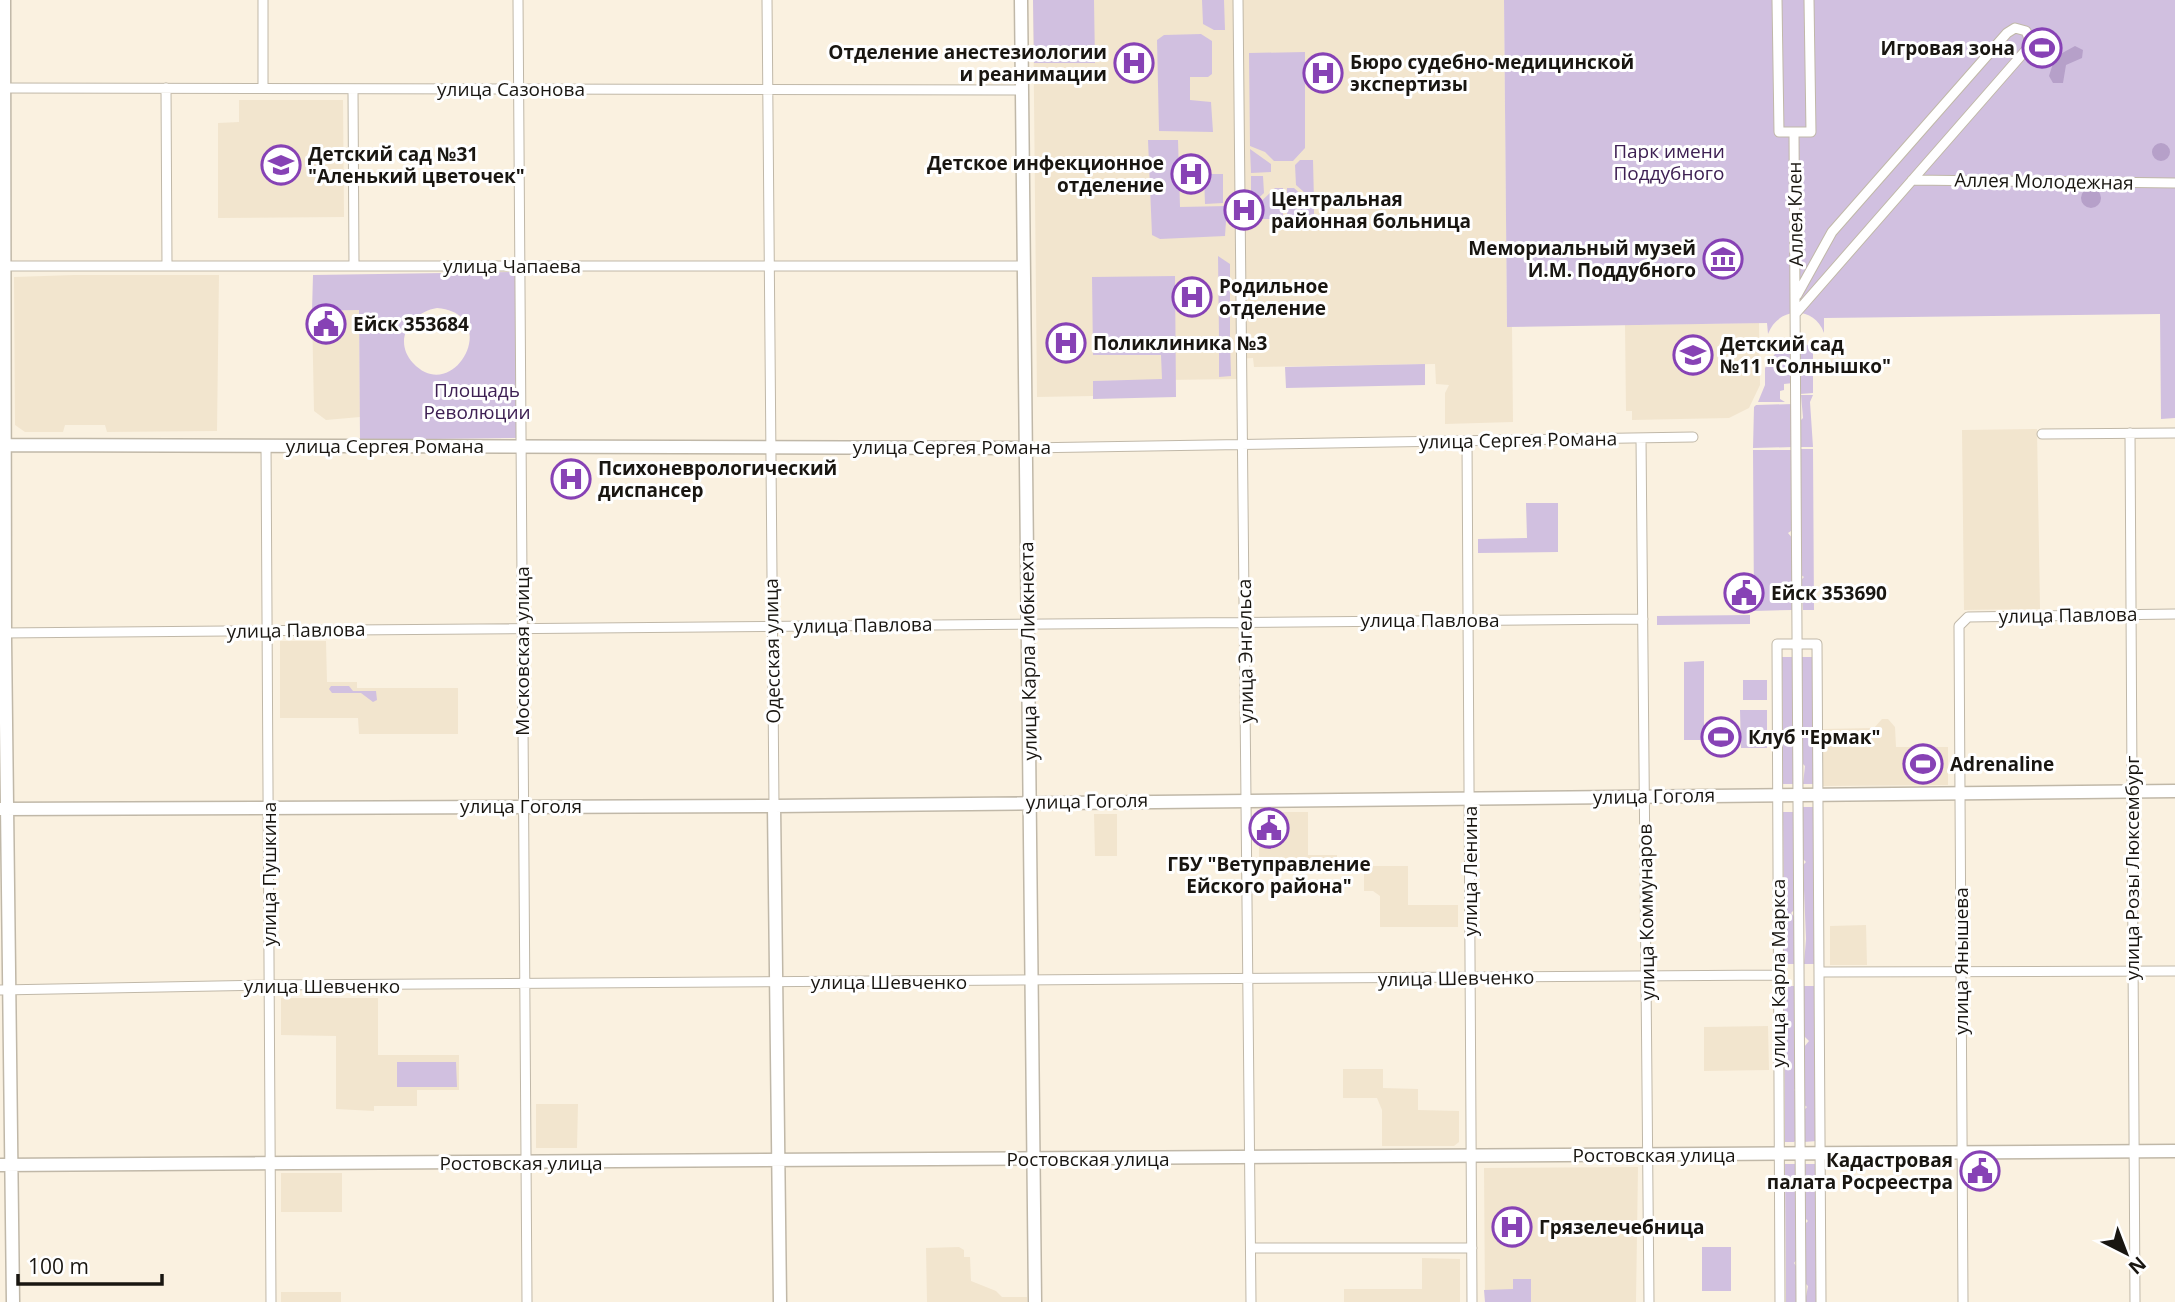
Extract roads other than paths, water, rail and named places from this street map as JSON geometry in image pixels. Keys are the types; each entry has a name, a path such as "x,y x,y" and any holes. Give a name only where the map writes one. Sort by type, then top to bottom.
{"street":[{"path":"4,0 2,633 5,1165 13,1302"},
{"path":"263,0 263,89"},
{"name":"Московская улица","path":"518,0 527,1302"},
{"name":"Одесская улица","path":"767,0 780,1302"},
{"name":"улица Карла Либкнехта","path":"1021,0 1035,1302"},
{"name":"улица Энгельса","path":"1238,0 1251,1302"},
{"path":"1777,0 1779,132 1811,132 1809,0"},
{"path":"1796,297 1832,232 1996,45 2015,28 2024,30 2030,37 2026,50 1796,313"},
{"name":"улица Сазонова","path":"2,88 1022,90"},
{"path":"166,88 167,266"},
{"path":"353,89 354,266"},
{"name":"Аллея Клен","path":"1794,132 1801,1302"},
{"name":"Аллея Молодежная","path":"1912,180 2175,183"},
{"name":"улица Чапаева","path":"2,266 1024,266"},
{"name":"улица Розы Люксембург","path":"2130,433 2135,1302"},
{"path":"2042,434 2175,433"},
{"name":"улица Сергея Романа","path":"2,444 1026,448 1693,437"},
{"name":"улица Коммунаров","path":"1641,438 1649,1302"},
{"name":"улица Ленина","path":"1467,441 1472,1302"},
{"name":"улица Пушкина","path":"266,445 271,1302"},
{"name":"улица Павлова","path":"1962,620 1968,617 2175,614"},
{"name":"улица Павлова","path":"2,633 1643,619"},
{"name":"улица Янышева","path":"1962,620 1959,626 1959,793 1963,1302"},
{"name":"улица Карла Маркса","path":"1780,1302 1777,644 1798,644"},
{"path":"1798,644 1817,644 1821,1302"},
{"name":"улица Гоголя","path":"3,809 774,806 2175,791"},
{"path":"1819,972 2175,971"},
{"name":"улица Шевченко","path":"4,990 269,985 1779,975"},
{"name":"Ростовская улица","path":"5,1165 2175,1151"},
{"path":"1251,1248 1472,1248"}],"place":[{"name":"Игровая зона","path":"2042,48"},
{"name":"Отделение анестезиологии и реанимации","path":"1134,63"},
{"name":"Бюро судебно-медицинской экспертизы","path":"1323,73"},
{"name":"Детский сад №31 \"Аленький цветочек\"","path":"281,165"},
{"name":"Детское инфекционное отделение","path":"1191,174"},
{"name":"Центральная районная больница","path":"1244,210"},
{"name":"Мемориальный музей И.М. Поддубного","path":"1723,259"},
{"name":"Родильное отделение","path":"1192,297"},
{"name":"Ейск 353684","path":"326,324"},
{"name":"Поликлиника №3","path":"1066,343"},
{"name":"Детский сад №11 \"Солнышко\"","path":"1693,355"},
{"name":"Психоневрологический диспансер","path":"571,479"},
{"name":"Ейск 353690","path":"1744,593"},
{"name":"Клуб \"Ермак\"","path":"1721,737"},
{"name":"Аdrenaline","path":"1923,764"},
{"name":"ГБУ \"Ветуправление Ейского района\"","path":"1269,828"},
{"name":"Кадастровая палата Росреестра","path":"1980,1171"},
{"name":"Грязелечебница","path":"1512,1227"}],"park label":[{"name":"Парк имени Поддубного","path":"1669,162"},
{"name":"Площадь Революции","path":"477,401"}]}
